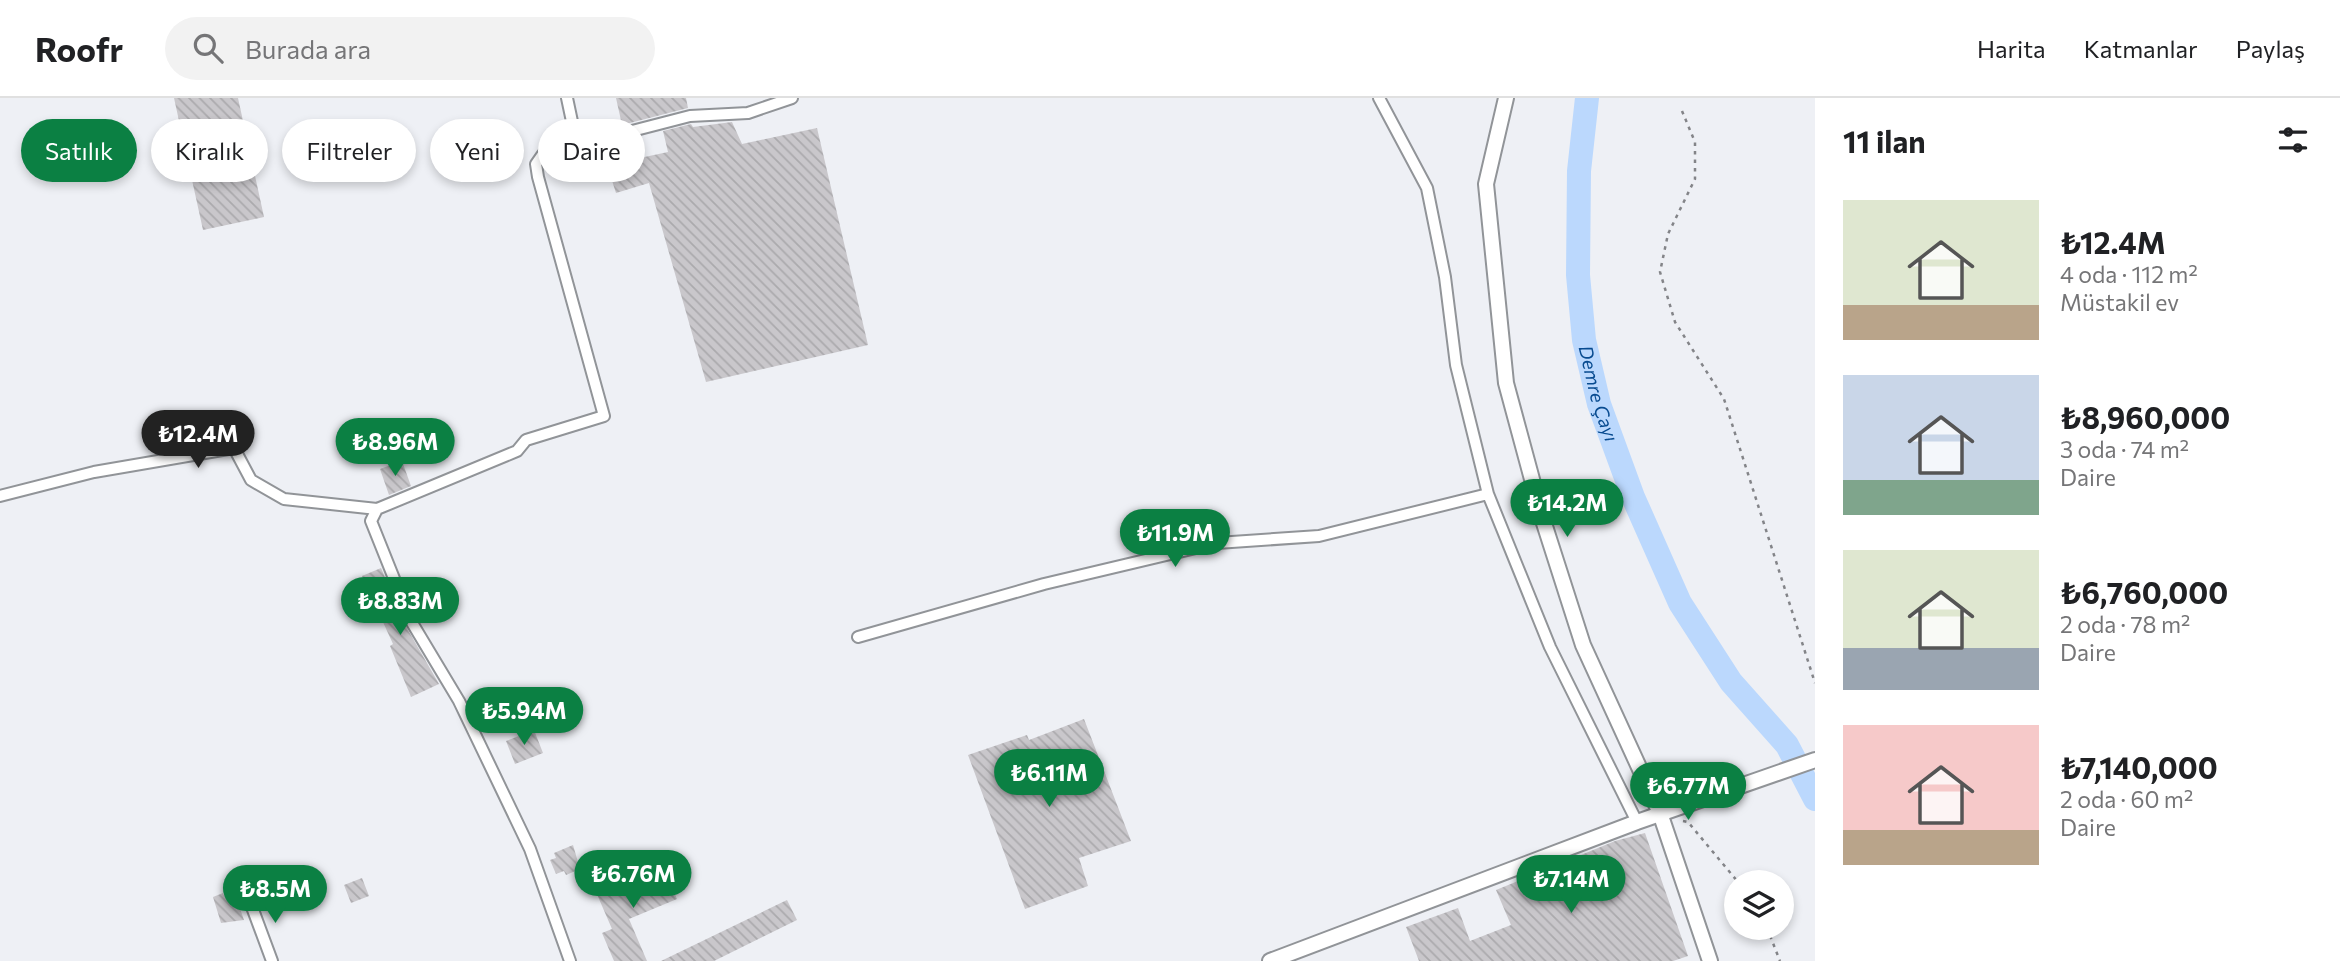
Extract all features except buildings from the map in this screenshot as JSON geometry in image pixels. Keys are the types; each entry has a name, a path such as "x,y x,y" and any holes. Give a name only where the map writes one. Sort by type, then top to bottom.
{"street":[{"path":"567,98 571,119"},
{"path":"645,128 690,116 748,113 792,98"},
{"path":"1379,98 1427,188 1445,276 1456,365 1488,494 1550,647 1637,822"},
{"path":"1506,98 1486,184 1506,383 1543,520 1583,645 1660,813 1710,961"},
{"path":"0,496 94,472 234,449 251,480 285,499 377,509 517,451 526,440 604,416 541,182"},
{"path":"858,638 1044,584 1217,543 1319,536 1488,494"},
{"path":"377,509 371,521 411,621 459,701 530,849 570,961"},
{"path":"1270,961 1660,813 1815,760"},
{"path":"249,899 272,961"}],"path":[{"path":"1682,111 1695,142 1695,179 1668,233 1660,272 1675,322 1724,399 1815,683"},
{"path":"1660,813 1688,822 1728,870"},
{"path":"1772,940 1780,961"}],"waterway":[{"name":"Demre Çayı","path":"1587,98 1579,171 1578,275 1584,340 1599,404 1633,497 1680,603 1731,682 1787,745 1815,799"}]}
